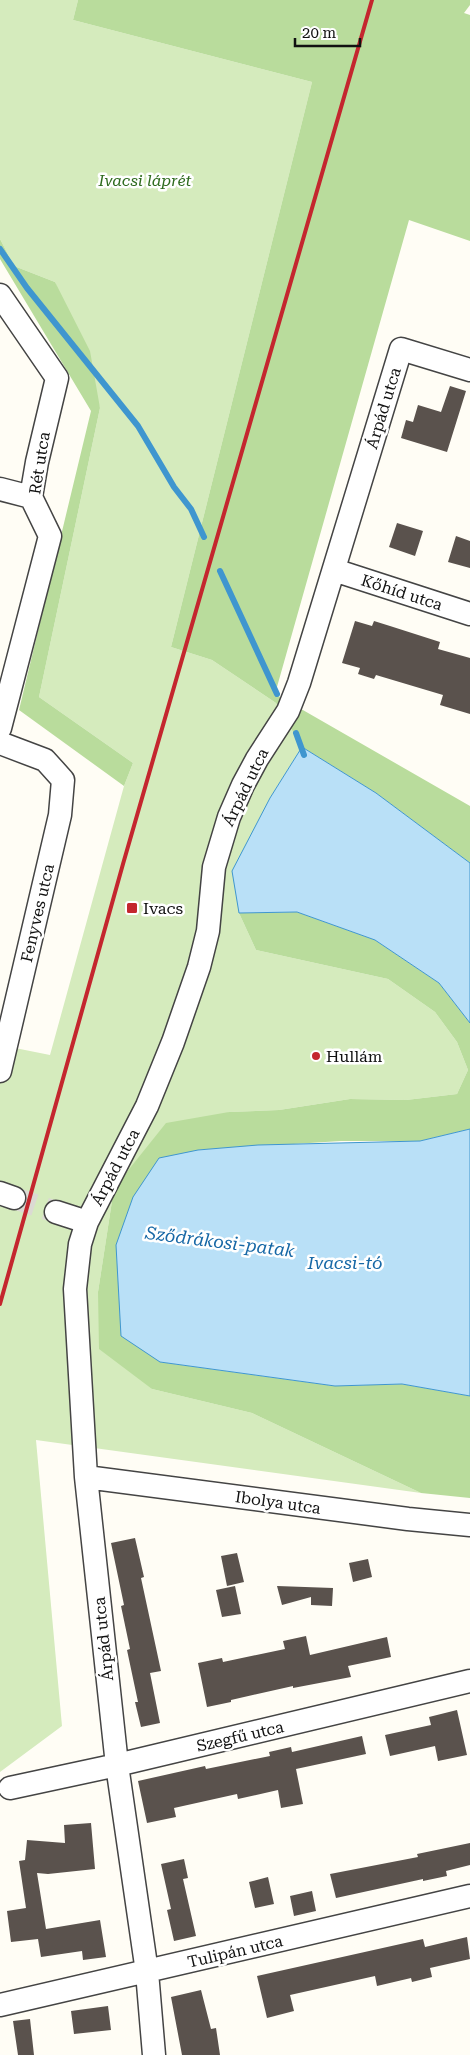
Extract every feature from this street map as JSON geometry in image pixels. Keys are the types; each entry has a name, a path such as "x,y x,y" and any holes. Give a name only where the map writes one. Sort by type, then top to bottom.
{"street":[{"name":"Rét utca","path":"0,295 56,378 31,497 50,536 0,728"},
{"name":"Árpád utca","path":"154,2055 147,1972 117,1765 86,1477 75,1289 80,1244 87,1222 147,1106 173,1042 205,949 214,867 221,840 243,785 257,759 288,711 300,683 401,349 470,370"},
{"path":"0,489 31,497"},
{"name":"Kőhíd utca","path":"334,570 470,614"},
{"name":"Fenyves utca","path":"0,743 45,760 63,780 60,815 1,1060"},
{"name":"Árpád utca","path":"56,1212 87,1222"},
{"name":"Ibolya utca","path":"86,1477 408,1519 470,1525"},
{"name":"Szegfű utca","path":"10,1788 117,1765 470,1681"},
{"name":"Tulipán utca","path":"0,2005 470,1896"}],"green space":[{"name":"Ivacsi láprét","path":"0,0 78,0 73,20 312,82 171,647 212,660 276,703 302,747 270,798 239,913 256,950 388,979 435,1012 457,1042 468,1070 457,1094 406,1100 350,1099 279,1110 229,1112 114,1188 98,1292 152,1389 252,1413 421,1493 36,1440 62,1726 0,1772 0,1045 50,1055 124,786 133,763 39,697 100,408 55,282 14,266 0,239"},
{"path":"78,0 470,0 470,5 464,13 470,15 470,241 409,220 275,694 470,806 470,863 376,793 302,747 276,703 212,660 171,647 312,82 73,20"},
{"path":"0,239 14,266 55,282 90,351 100,408 39,697 133,763 124,786 19,710 91,411 0,259"},
{"path":"297,912 375,940 439,983 470,1023 470,1129 420,1141 341,1141 198,1150 160,1362 335,1386 402,1384 470,1396 470,1498 421,1493 252,1413 152,1389 99,1349 98,1292 114,1188 166,1123 229,1112 279,1110 350,1099 406,1100 457,1094 468,1070 457,1042 435,1012 388,979 256,950 239,913"}],"water":[{"path":"302,747 376,793 470,863 470,1023 439,983 375,940 297,912 239,913 232,871 270,798"},
{"name":"Ivacsi-tó","path":"470,1129 470,1396 402,1384 335,1386 160,1362 121,1336 116,1245 133,1197 159,1158 198,1150 258,1145 420,1141"}],"building":[{"path":"450,386 466,391 447,452 401,438 406,420 413,422 418,405 441,412"},
{"path":"397,523 423,531 415,556 389,547"},
{"path":"456,536 470,541 470,568 448,562"},
{"path":"355,621 372,626 374,621 440,642 438,649 470,658 470,714 440,705 443,695 376,675 374,679 358,674 360,668 342,663"},
{"path":"135,1538 144,1577 141,1578 161,1671 150,1673 160,1723 141,1727 135,1702 138,1702 127,1650 130,1649 121,1606 124,1605 111,1543"},
{"path":"237,1553 244,1582 227,1586 221,1556"},
{"path":"368,1559 372,1577 353,1582 349,1563"},
{"path":"235,1586 241,1614 222,1617 216,1590"},
{"path":"277,1586 333,1588 332,1606 311,1605 311,1597 282,1605"},
{"path":"306,1636 310,1655 387,1637 391,1657 348,1666 351,1677 293,1688 293,1686 207,1707 198,1663 222,1658 223,1662 285,1649 283,1641"},
{"path":"457,1710 467,1755 438,1761 435,1746 390,1756 385,1735 431,1725 429,1717"},
{"path":"362,1736 366,1754 296,1769 303,1804 281,1808 278,1790 238,1799 237,1794 174,1808 176,1817 147,1823 138,1781 205,1766 206,1769 270,1756 269,1752 291,1747 292,1752"},
{"path":"91,1823 95,1869 48,1874 37,1873 46,1929 100,1920 106,1957 83,1960 82,1951 41,1957 38,1939 11,1942 7,1911 26,1908 19,1861 25,1860 27,1840 65,1843 64,1825"},
{"path":"470,1843 470,1865 446,1871 447,1876 423,1881 423,1879 336,1898 330,1874 418,1857 417,1854"},
{"path":"184,1859 188,1878 183,1879 196,1936 174,1941 167,1910 171,1909 161,1864"},
{"path":"268,1877 274,1904 255,1908 249,1882"},
{"path":"312,1891 316,1911 294,1916 290,1896"},
{"path":"467,1937 470,1959 430,1968 432,1977 412,1982 411,1978 377,1986 375,1976 290,1995 294,2011 267,2018 257,1976 423,1939 425,1947"},
{"path":"201,1990 211,2029 216,2028 220,2055 182,2055 171,1997"},
{"path":"108,2006 111,2030 74,2034 71,2011"},
{"path":"30,2019 34,2055 18,2055 13,2021"}],"waterway":[{"path":"0,249 27,288 138,426 174,487 191,509 204,537"},
{"path":"220,571 277,694"},
{"path":"296,733 304,755"}],"tunnel":[{"path":"14,1198 56,1212"}],"railway":[{"path":"0,1304 123,864 372,0"}],"place":[{"name":"Ivacs","path":"132,908"},
{"name":"Hullám","path":"316,1056"}],"water label":[{"name":"Sződrákosi-patak","path":"220,1242"}]}
